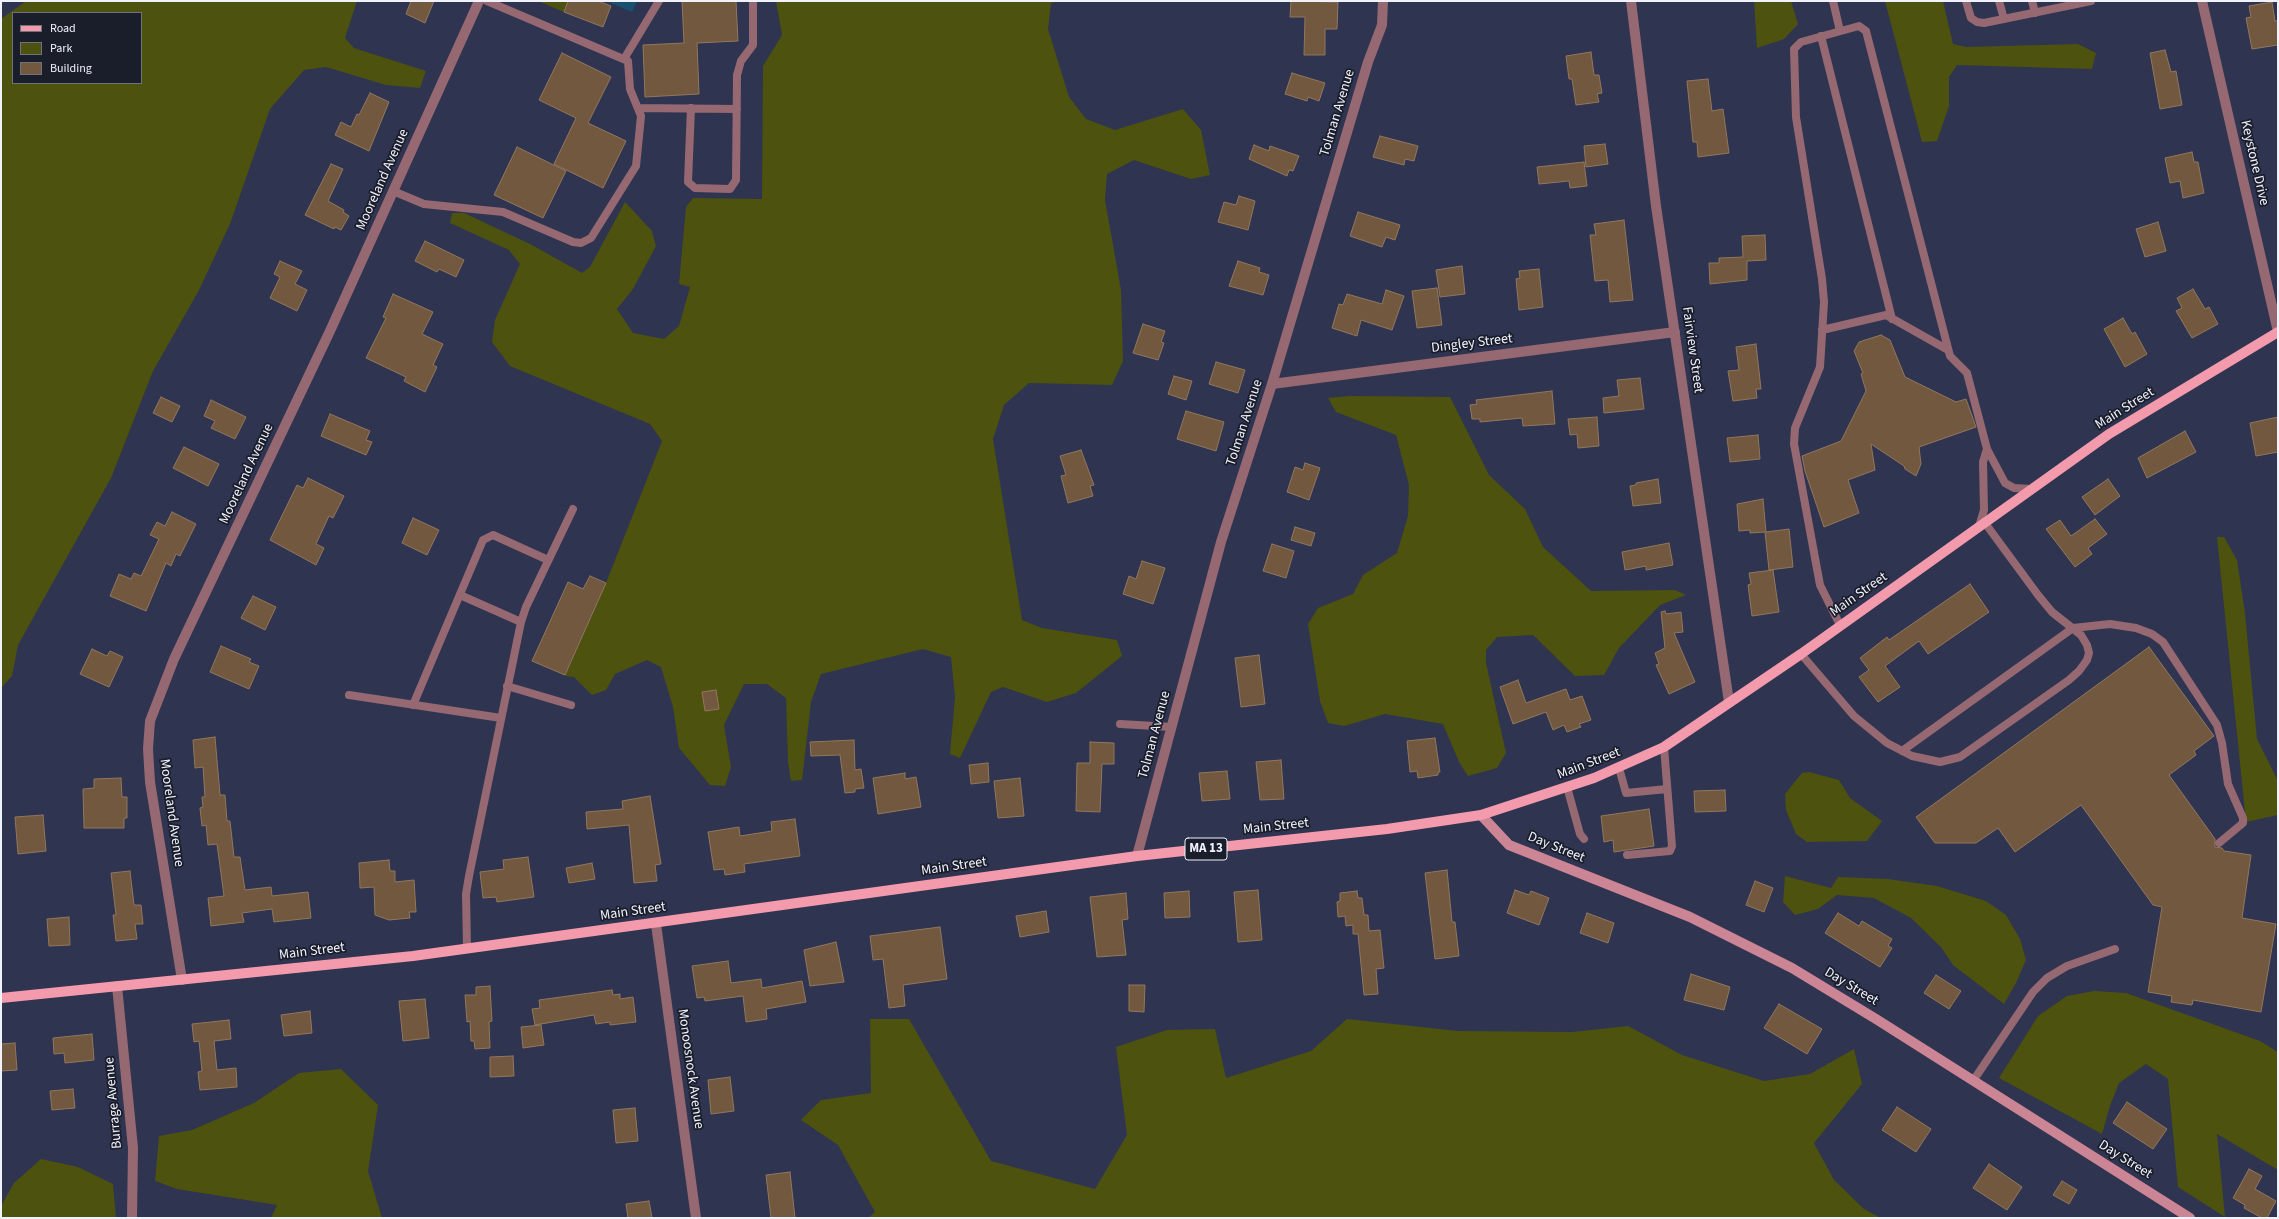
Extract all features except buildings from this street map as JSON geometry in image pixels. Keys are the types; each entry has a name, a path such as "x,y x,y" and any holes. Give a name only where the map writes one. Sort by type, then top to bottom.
{"main road":[{"name":"Main Street","path":"1,998 182,980 467,948 656,924 1137,856 1387,829 1481,815 1567,787 1619,768 1664,747 1801,654 2109,434 2278,332"},
{"name":"Day Street","path":"1481,815 1509,845 1690,917 1792,968 2190,1218"}],"street":[{"name":"Mooreland Avenue","path":"182,980 150,782 148,749 150,721 174,659 330,331 479,1"},
{"name":"Tolman Avenue","path":"1137,856 1221,542 1272,384 1368,62 1382,25 1383,1"},
{"name":"Fairview Street","path":"1631,1 1656,206 1730,702"},
{"name":"Keystone Drive","path":"2202,1 2278,332"},
{"name":"Dingley Street","path":"1272,384 1675,332"},
{"name":"Monoosnock Avenue","path":"656,924 696,1218"},
{"name":"Burrage Avenue","path":"117,986 132,1148 132,1218"}],"lane":[{"path":"393,191 424,204 503,212 573,242 585,241 591,238 636,166 641,116 630,89 628,61 487,1"},
{"path":"624,59 659,1"},
{"path":"691,108 688,182 690,186 696,188 730,189 736,180 739,68 753,45 753,1"},
{"path":"1833,1 1840,31"},
{"path":"1966,1 1971,18 1977,22 2004,19 2091,1"},
{"path":"1999,1 2004,19"},
{"path":"2032,1 2035,13"},
{"path":"1840,625 1820,585 1794,444 1794,428 1820,367 1824,290 1799,141 1794,49 1801,42 1858,26 1863,27 1868,34 1948,350 1953,361 1963,368 1969,378 1987,449 2008,486 2014,488 2034,489"},
{"path":"1821,36 1892,319"},
{"path":"638,108 737,109"},
{"path":"1822,330 1879,315 1886,315 1948,350"},
{"path":"1801,654 1854,716 1887,743 1912,756 1940,762 1960,757 2080,671 2087,660 2089,653 2087,645 2074,628 2052,612 1982,525 1984,510 1983,462 1987,449"},
{"path":"467,948 466,894 520,622 573,509"},
{"path":"413,705 483,540 488,536 493,535 548,560"},
{"path":"460,595 520,622"},
{"path":"1902,751 2074,628 2110,624 2136,628 2158,637 2168,649 2214,718 2222,743 2228,784 2243,818 2241,827 2219,843"},
{"path":"507,686 571,705"},
{"path":"350,695 501,718"},
{"path":"1120,724 1172,727"},
{"path":"1626,855 1670,851 1672,846 1664,747"},
{"path":"1619,768 1626,793 1667,789"},
{"path":"1567,787 1580,834 1584,839"},
{"path":"1973,1081 2033,992 2046,978 2067,966 2115,949"}],"green space":[{"path":"26,1 357,1 345,38 354,48 426,71 420,88 386,85 326,67 304,70 270,109 230,224 198,292 153,371 111,478 18,645 12,676 1,688 1,19"},
{"path":"538,1 568,1 564,12"},
{"path":"776,1 1059,1 1051,3 1048,29 1069,97 1086,119 1115,130 1183,109 1201,130 1210,175 1191,179 1134,160 1107,174 1105,200 1121,290 1123,361 1112,385 1029,383 1004,405 993,439 1022,620 1042,628 1117,640 1122,656 1076,693 1047,702 1003,687 991,692 960,758 950,754 955,697 951,657 923,649 821,674 811,702 802,780 791,781 788,762 786,698 767,684 744,684 724,725 731,767 725,786 710,785 679,748 673,707 661,667 647,660 615,674 606,690 592,695 574,677 565,676 606,583 662,441 650,424 510,366 492,342 495,320 520,264 509,250 450,223 452,213 464,213 532,245 582,273 590,267 625,202 652,231 656,246 633,289 617,309 633,333 664,339 679,326 690,287 679,284 686,207 693,198 762,199 763,66 782,35"},
{"path":"1754,1 1791,1 1798,24 1784,39 1757,48"},
{"path":"1885,1 1943,1 1953,44 1966,47 2078,44 2096,53 2092,69 1957,65 1949,77 1949,106 1937,141 1922,142"},
{"path":"1350,396 1450,397 1489,475 1525,509 1543,547 1591,591 1675,590 1686,595 1660,605 1619,648 1604,675 1575,676 1533,635 1497,637 1486,650 1486,663 1506,753 1497,768 1468,776 1459,762 1443,724 1385,714 1344,726 1328,723 1320,701 1308,624 1318,608 1353,594 1363,575 1397,553 1408,516 1409,485 1396,435 1336,412 1328,398"},
{"path":"2217,537 2224,537 2237,560 2245,613 2257,739 2278,781 2278,815 2246,822"},
{"path":"1809,772 1839,780 1850,798 1882,821 1867,841 1807,842 1796,834 1786,810 1785,794 1802,773"},
{"path":"1785,876 1831,888 1838,877 1888,879 1937,886 1986,901 2006,915 2020,939 2026,960 2016,983 2004,1004 1953,965 1941,947 1911,918 1874,898 1837,895 1818,909 1795,915 1783,902"},
{"path":"2094,991 2126,993 2260,1041 2278,1052 2278,1170 2217,1134 2225,1217 2178,1187 2168,1079 2146,1064 2119,1083 2110,1106 2102,1134 1999,1078 2038,1016 2067,996"},
{"path":"870,1019 909,1019 991,1161 1095,1189 1127,1135 1116,1047 1167,1030 1215,1029 1226,1078 1311,1051 1347,1019 1458,1031 1572,1032 1628,1026 1682,1055 1764,1081 1810,1074 1854,1049 1862,1084 1814,1143 1834,1180 1864,1209 1881,1218 868,1218 875,1212 838,1145 801,1120 821,1100 871,1093"},
{"path":"341,1069 378,1105 368,1171 382,1218 271,1218 277,1205 177,1189 155,1181 159,1136 192,1130 254,1103 299,1073"},
{"path":"41,1159 78,1167 113,1184 116,1218 1,1218 1,1206 14,1183"}],"water":[{"path":"606,1 637,1 632,12"}]}
